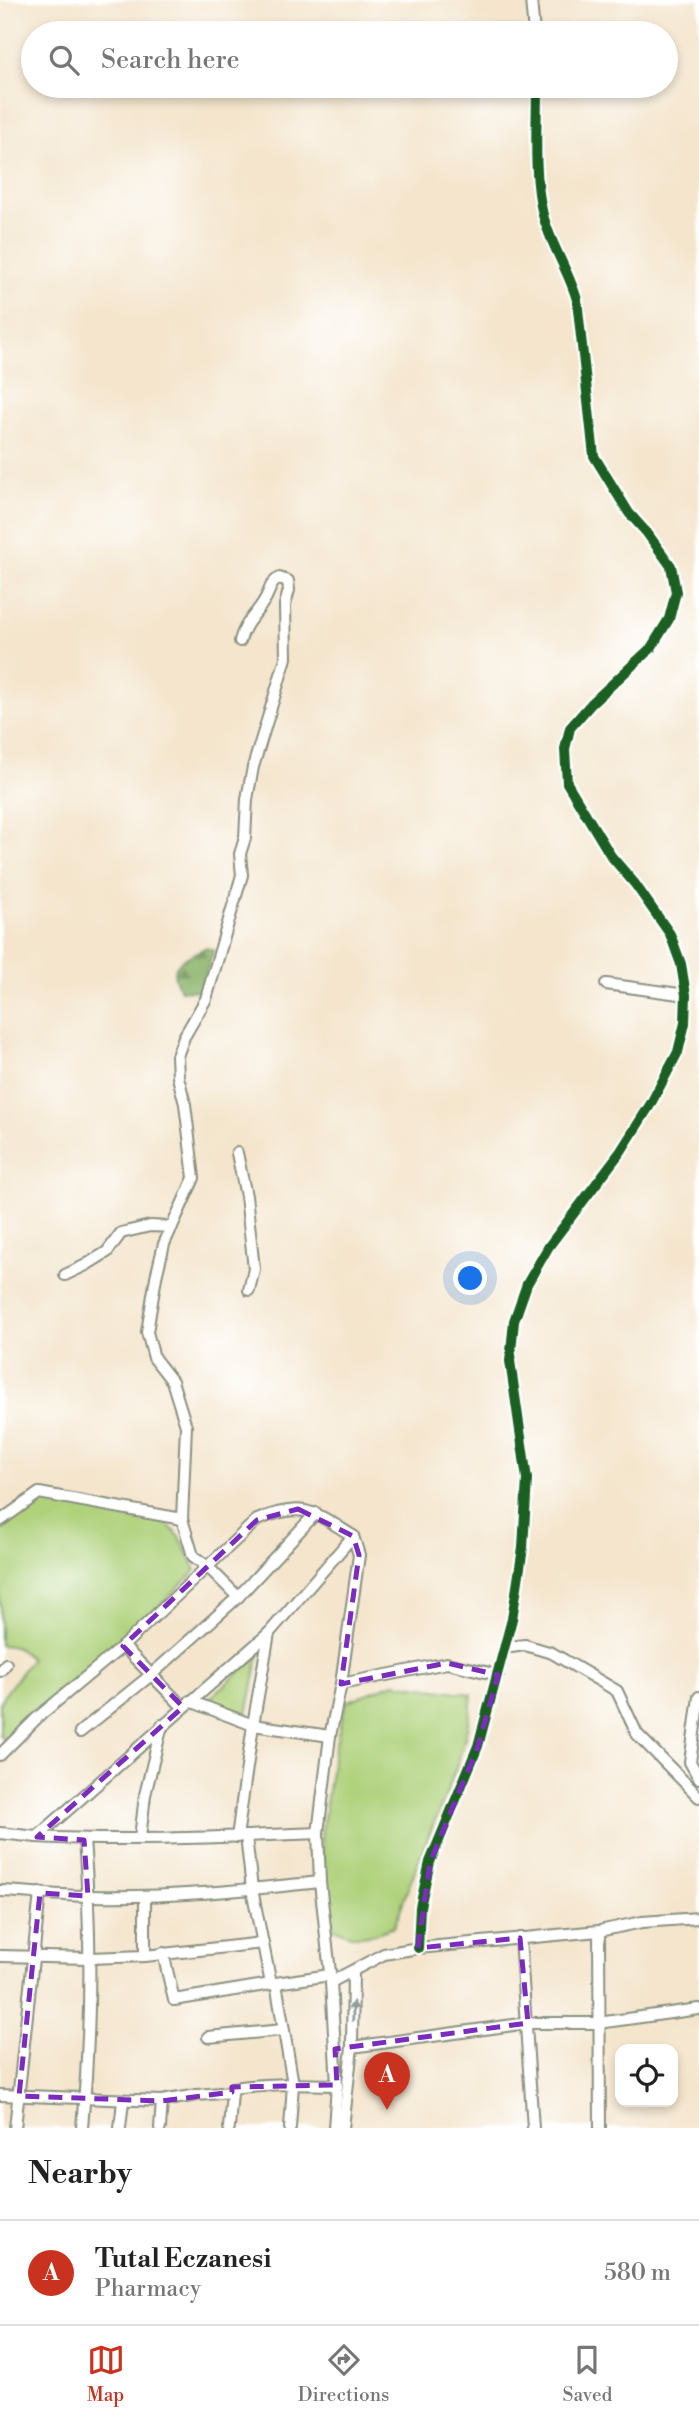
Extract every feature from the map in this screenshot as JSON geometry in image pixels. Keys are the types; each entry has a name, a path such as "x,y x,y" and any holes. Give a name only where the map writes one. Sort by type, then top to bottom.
{"street":[{"path":"531,0 533,21"},
{"path":"418,1948 420,1907 430,1863 478,1746 512,1619 523,1548 527,1479 510,1361 514,1321 527,1284 549,1246 621,1151 678,1052 685,1023 686,995 681,964 670,934 635,884 611,856 568,783 565,749 570,728 652,648 669,619 676,592 671,566 629,513 594,456 577,300 572,282 555,253 543,214 538,165 537,98"},
{"path":"238,1597 193,1556 182,1519 186,1426 172,1381 154,1358 147,1332 164,1244 194,1178 177,1055 206,999 242,874 240,855 245,838 247,799 253,766 286,658 285,605 289,590 288,581 279,578 272,583 264,601 243,627 240,641"},
{"path":"606,984 686,995"},
{"path":"237,1153 246,1196 254,1269 249,1290"},
{"path":"65,1275 107,1252 121,1233 150,1226 172,1227"},
{"path":"0,1521 39,1493 182,1519"},
{"path":"0,1755 38,1717 123,1647 257,1520 281,1510 298,1509 316,1513 353,1536 359,1555 341,1684 330,1736 318,1833 337,2085 334,2128"},
{"path":"80,1732 151,1675 238,1597 316,1513"},
{"path":"37,1837 269,1633 353,1536"},
{"path":"269,1633 253,1725 242,1837 293,2084 290,2128"},
{"path":"504,1648 526,1646 552,1653 617,1690 638,1734 699,1797"},
{"path":"123,1647 186,1704 253,1725 330,1736"},
{"path":"341,1684 447,1664 498,1675"},
{"path":"699,1697 690,1762 699,1778"},
{"path":"140,1838 145,1795 162,1725"},
{"path":"0,1833 84,1840 318,1833"},
{"path":"82,2128 90,1958 84,1840"},
{"path":"0,1891 145,1896 320,1882"},
{"path":"15,2128 40,1893"},
{"path":"145,1896 145,1956"},
{"path":"163,1953 174,2000 273,1984 331,1979 384,1954 418,1948 599,1931 642,1922 699,1918"},
{"path":"599,1931 600,2128"},
{"path":"520,1938 533,2128"},
{"path":"0,1956 145,1956 263,1943"},
{"path":"343,2128 352,2046 352,1971"},
{"path":"352,2046 527,2024 598,2023 699,2009"},
{"path":"208,2037 283,2030"},
{"path":"229,2128 232,2088 293,2084 337,2085"},
{"path":"0,2095 162,2101 232,2092"},
{"path":"120,2128 123,2101"},
{"path":"160,2128 162,2101"}],"highlighted area":[{"path":"298,1509 353,1536 359,1555 341,1684 447,1663 498,1675 478,1746 430,1862 418,1948 520,1938 528,2023 335,2049 337,2085 232,2087 232,2092 162,2101 19,2096 40,1893 88,1896 84,1840 37,1837 183,1707 123,1646 257,1520"}],"green space":[{"path":"205,948 214,950 200,991 181,990 174,974 175,968 184,959"},
{"path":"43,1497 166,1523 180,1537 196,1570 80,1680 6,1741 0,1735 0,1701 31,1659 15,1646 0,1645 0,1528"},
{"path":"259,1655 247,1714 209,1699"},
{"path":"394,1683 472,1694 470,1713 449,1788 394,1927 367,1935 352,1935 327,1923 321,1837 334,1751 346,1702"}],"cycle path":[{"path":"418,1948 420,1907 430,1862 478,1746 512,1619 523,1548 527,1479 510,1361 514,1321 527,1284 549,1246 621,1151 650,1105 678,1052 685,1023 686,995 681,964 670,934 635,884 611,856 567,783 565,749 570,728 591,704 651,648 669,619 676,592 671,566 629,513 594,456 577,300 546,226 540,199 536,151 537,98"}],"place":[{"name":"Tutal Eczanesi","path":"387,2110"}]}
